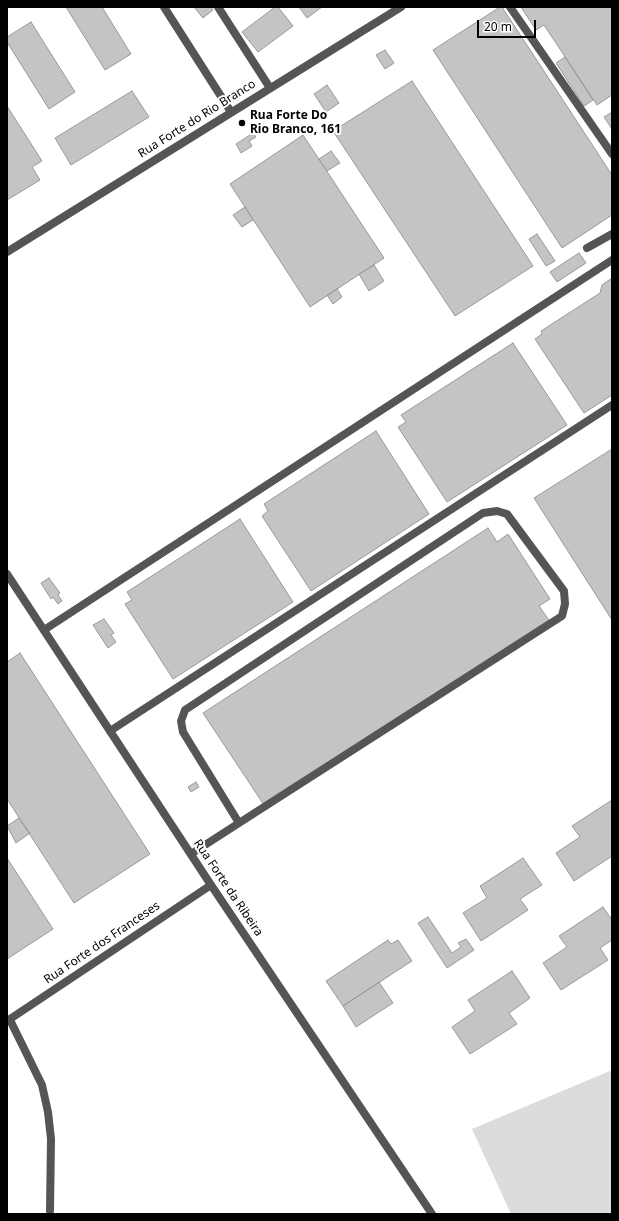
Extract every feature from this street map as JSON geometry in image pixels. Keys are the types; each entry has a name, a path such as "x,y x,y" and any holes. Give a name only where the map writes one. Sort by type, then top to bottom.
{"street":[{"path":"164,7 231,112"},
{"path":"218,7 270,88"},
{"name":"Rua Forte do Rio Branco","path":"7,252 401,7"},
{"path":"510,7 612,154"},
{"path":"587,248 612,234"},
{"path":"44,630 612,260"},
{"path":"110,731 612,405"},
{"path":"191,854 240,823 562,616 565,604 564,591 507,514 497,511 482,513 185,710 181,721 183,732 240,823"},
{"name":"Rua Forte da Ribeira","path":"7,574 211,885 432,1214"},
{"name":"Rua Forte dos Franceses","path":"8,1021 211,885"},
{"path":"8,1021 42,1085 48,1112 50,1139 50,1211"}],"shaded area":[{"path":"612,1070 612,1214 511,1214 472,1129"}],"building":[{"path":"66,7 102,7 131,54 105,70"},
{"path":"194,7 211,7 213,10 203,18"},
{"path":"275,7 278,7 293,26 258,52 242,32"},
{"path":"299,7 322,7 307,18"},
{"path":"502,7 612,175 612,215 562,248 433,50"},
{"path":"521,7 612,7 612,95 597,105 544,25 536,30"},
{"path":"31,22 75,92 49,109 7,42 7,37"},
{"path":"385,50 394,63 385,69 376,55"},
{"path":"565,57 593,100 584,106 556,63"},
{"path":"412,81 533,266 455,316 333,131"},
{"path":"327,85 339,103 326,112 314,94"},
{"path":"132,91 149,117 71,165 55,138"},
{"path":"7,106 42,161 32,167 40,180 7,200"},
{"path":"612,112 612,129 604,117"},
{"path":"253,133 256,137 249,141 252,146 241,153 236,144"},
{"path":"303,135 384,258 310,307 230,184"},
{"path":"331,151 340,163 327,171 319,159"},
{"path":"245,207 253,220 242,227 233,215"},
{"path":"537,234 555,261 546,266 529,239"},
{"path":"579,253 586,263 557,282 550,272"},
{"path":"374,265 384,281 369,291 359,274"},
{"path":"612,278 612,395 584,413 535,339 542,334 541,331 600,293 602,285"},
{"path":"337,289 342,297 333,304 327,295"},
{"path":"513,343 567,425 447,502 398,427 406,422 401,415"},
{"path":"376,431 429,514 311,591 262,516 268,511 264,504"},
{"path":"612,449 612,620 534,498"},
{"path":"240,519 293,602 173,679 125,604 132,600 127,592"},
{"path":"488,528 497,542 508,534 550,599 539,606 549,620 264,805 203,713"},
{"path":"49,578 60,593 58,595 62,601 58,604 53,597 51,599 41,583"},
{"path":"104,619 114,633 111,635 116,642 108,648 93,625"},
{"path":"20,653 150,854 74,903 7,799 7,662"},
{"path":"196,782 199,787 191,792 188,787"},
{"path":"612,800 612,856 574,881 556,853 580,837 572,826"},
{"path":"19,818 30,833 16,843 7,826"},
{"path":"7,858 53,929 7,959"},
{"path":"523,858 542,885 520,899 528,910 481,941 463,913 487,898 480,886"},
{"path":"603,907 612,920 612,940 600,948 608,960 561,990 543,963 567,947 559,936"},
{"path":"428,917 452,953 461,947 458,943 466,939 474,950 447,968 418,923"},
{"path":"388,940 391,944 398,940 412,961 343,1006 326,981"},
{"path":"512,971 530,998 509,1013 517,1024 470,1054 452,1027 475,1011 468,1000"},
{"path":"379,982 393,1003 356,1027 343,1006"}],"place":[{"name":"Rua Forte Do Rio Branco, 161","path":"242,123"}]}
